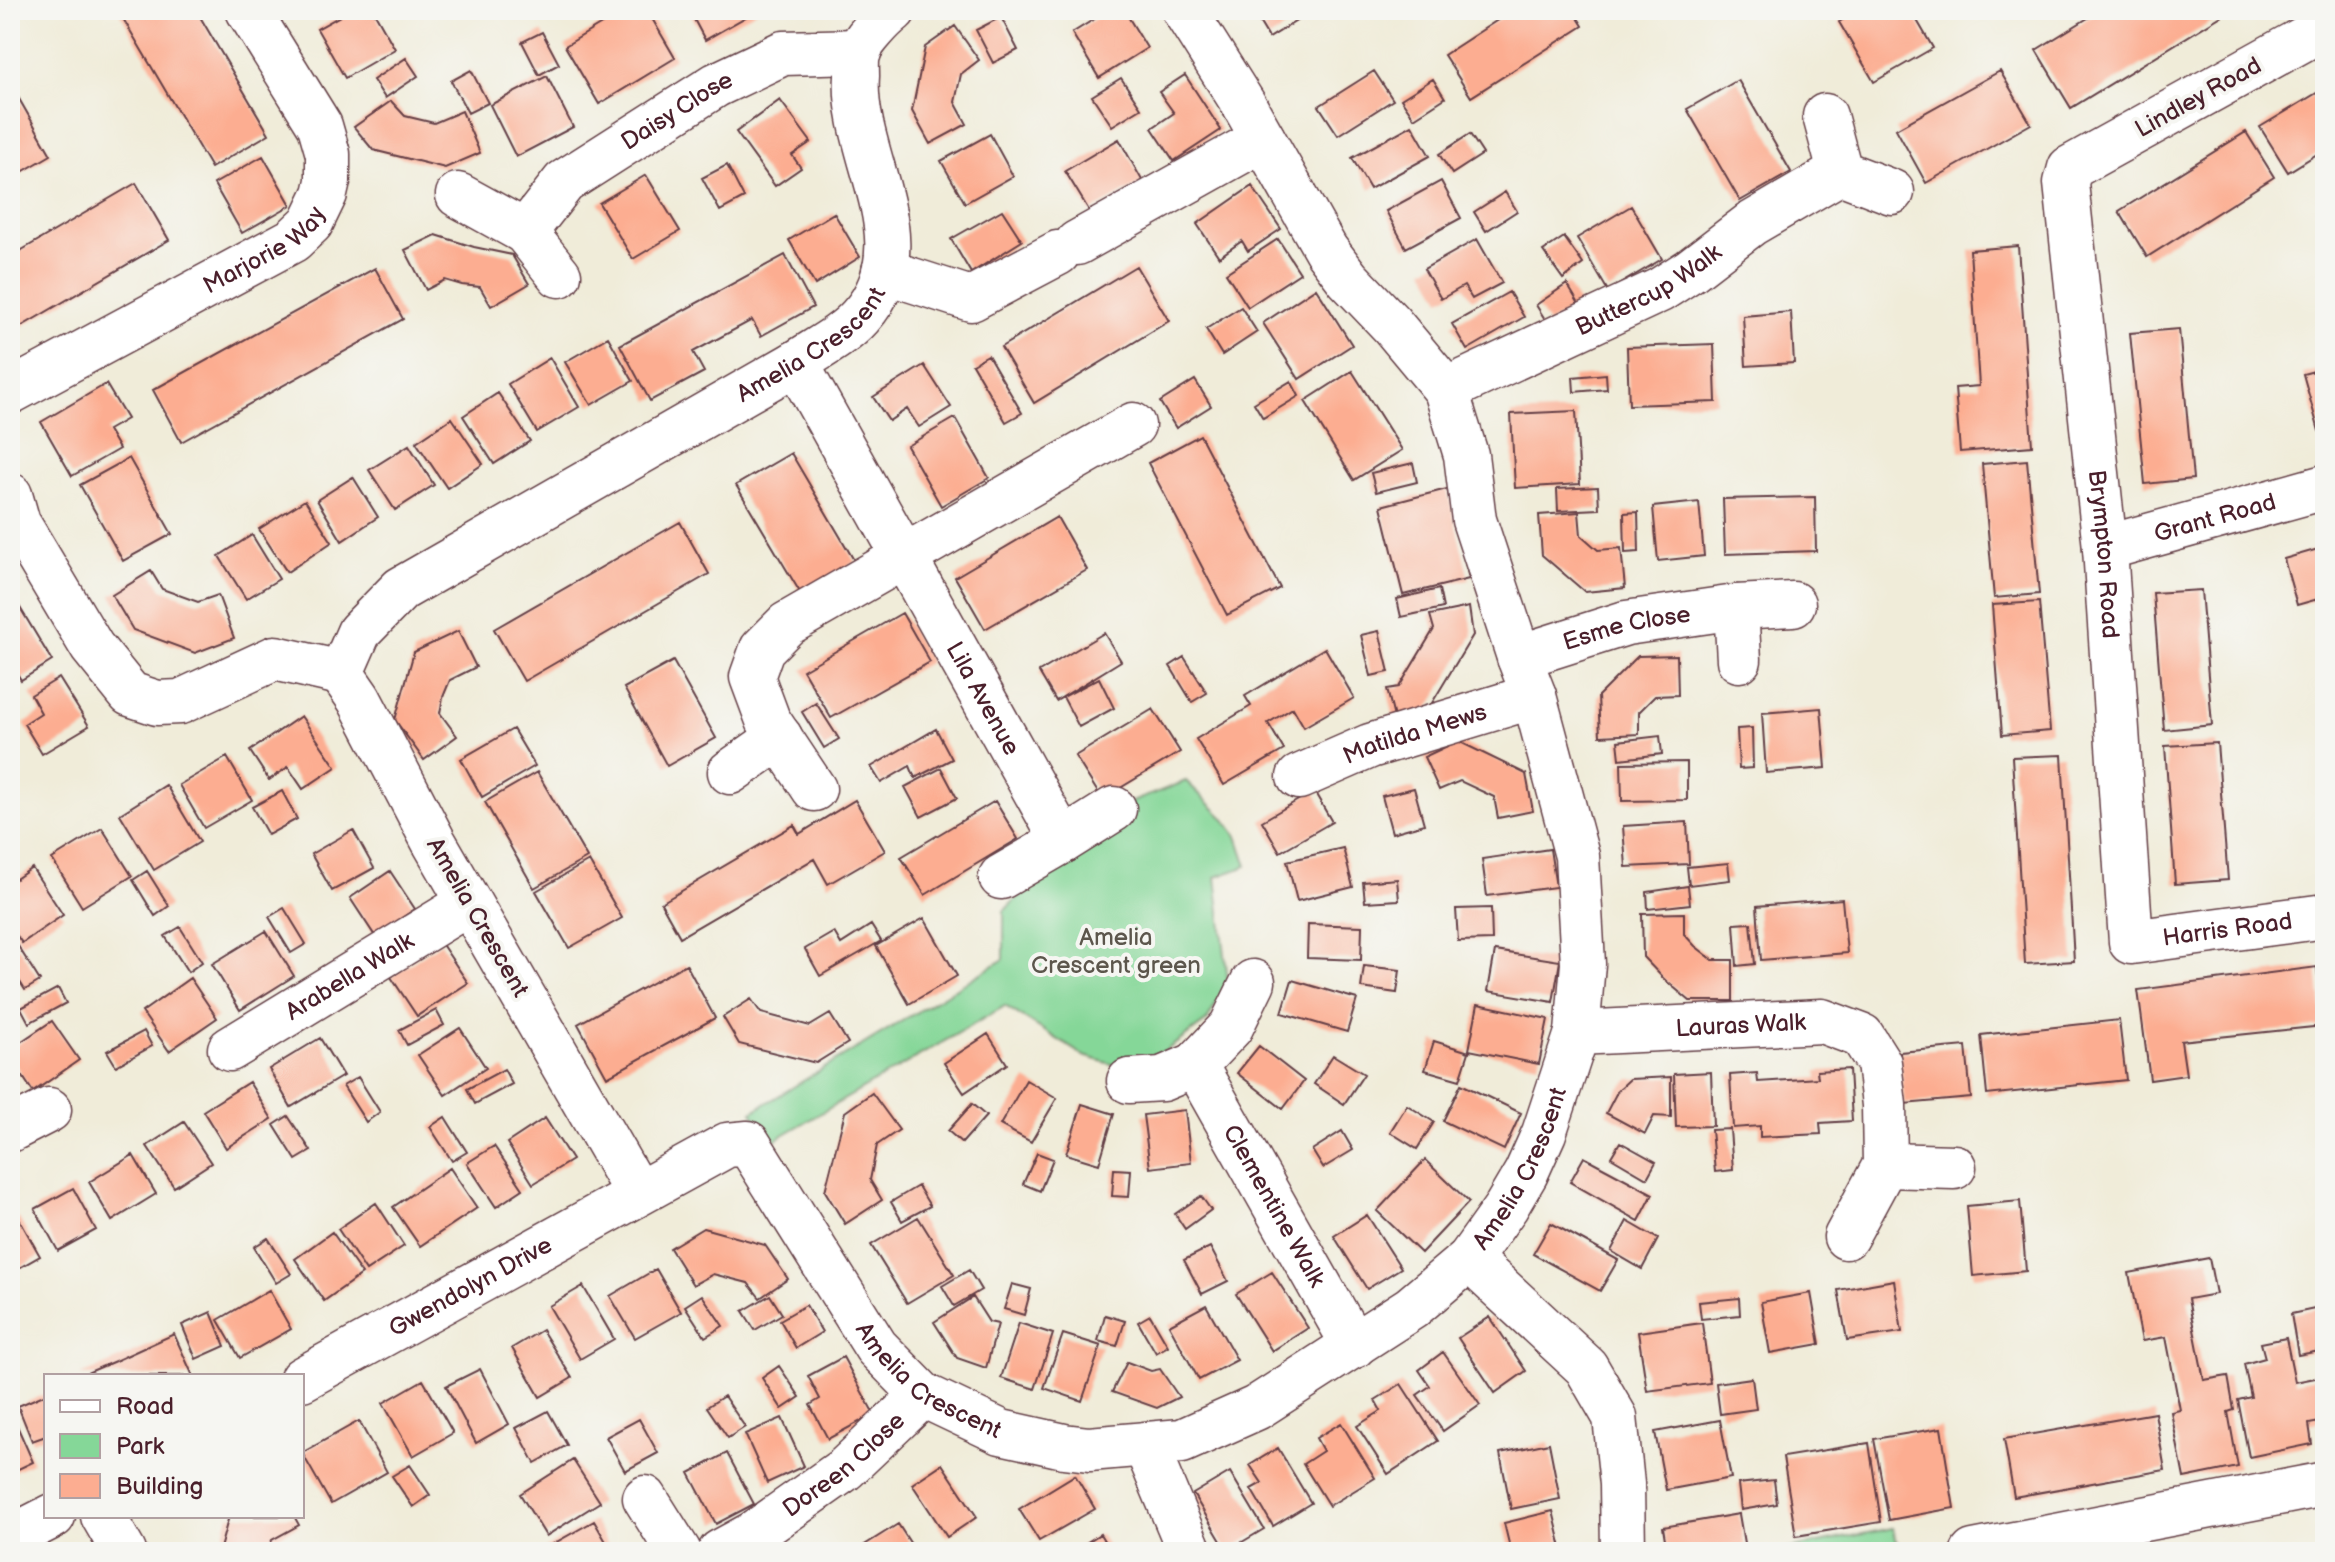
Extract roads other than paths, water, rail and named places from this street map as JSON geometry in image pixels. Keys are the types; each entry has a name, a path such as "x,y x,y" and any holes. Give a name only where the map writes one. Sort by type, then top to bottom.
{"street":[{"name":"Marjorie Way","path":"10,392 293,240 311,223 328,181 328,154 320,126 248,10"},
{"path":"859,51 894,10"},
{"name":"Amelia Crescent","path":"859,51 855,96 881,195 889,247 876,293 861,316 843,333 796,363 401,589 359,632 341,673 359,699 434,842 637,1193 727,1145 748,1143 876,1347 923,1395 1001,1432 1064,1446 1089,1449 1182,1441 1256,1408 1354,1346 1411,1308 1469,1259 1506,1207 1544,1133 1577,1033 1583,964 1577,856 1527,676 1474,520 1466,455 1446,390 1326,250 1244,105 1184,10"},
{"name":"Lindley Road","path":"2070,168 2325,27"},
{"name":"Daisy Close","path":"525,232 564,182 716,85 783,53 859,51"},
{"path":"1825,116 1840,172 1892,192"},
{"path":"884,271 971,299 1263,139"},
{"name":"Brympton Road","path":"2070,168 2066,183 2105,548 2131,942"},
{"name":"Buttercup Walk","path":"1446,390 1660,290 1751,224 1840,172"},
{"path":"458,195 525,232 559,275"},
{"name":"Lila Avenue","path":"796,363 1063,841"},
{"path":"814,789 768,720 752,677 762,649 787,624 1133,425"},
{"name":"Grant Road","path":"2105,548 2325,487"},
{"path":"10,495 18,523 92,647 130,694 157,703 180,702 275,658 341,673"},
{"name":"Esme Close","path":"1527,676 1626,623 1736,607 1793,604"},
{"path":"1736,607 1739,660"},
{"name":"Matilda Mews","path":"1299,777 1527,676"},
{"path":"730,772 780,737"},
{"path":"1001,877 1114,809"},
{"name":"Arabella Walk","path":"230,1049 469,903"},
{"name":"Harris Road","path":"2131,942 2325,916"},
{"path":"1129,1081 1162,1079 1195,1065 1231,1027 1253,982"},
{"name":"Lauras Walk","path":"1577,1033 1822,1021 1862,1036 1879,1063 1884,1105 1885,1165 1846,1237"},
{"name":"Clementine Walk","path":"1195,1065 1354,1346"},
{"path":"10,1130 49,1110"},
{"path":"1885,1165 1954,1167"},
{"name":"Gwendolyn Drive","path":"304,1378 637,1193"},
{"path":"1469,1259 1586,1367 1615,1417 1622,1484 1623,1552"},
{"name":"Doreen Close","path":"720,1552 753,1534 845,1469 923,1395"},
{"path":"1145,1444 1190,1552"},
{"path":"1973,1552 2105,1540 2325,1484"},
{"path":"645,1498 679,1552"},
{"path":"10,1538 49,1518"},
{"path":"104,1518 124,1552"}],"park label":[{"name":"Amelia Crescent green","path":"1116,951"}]}
